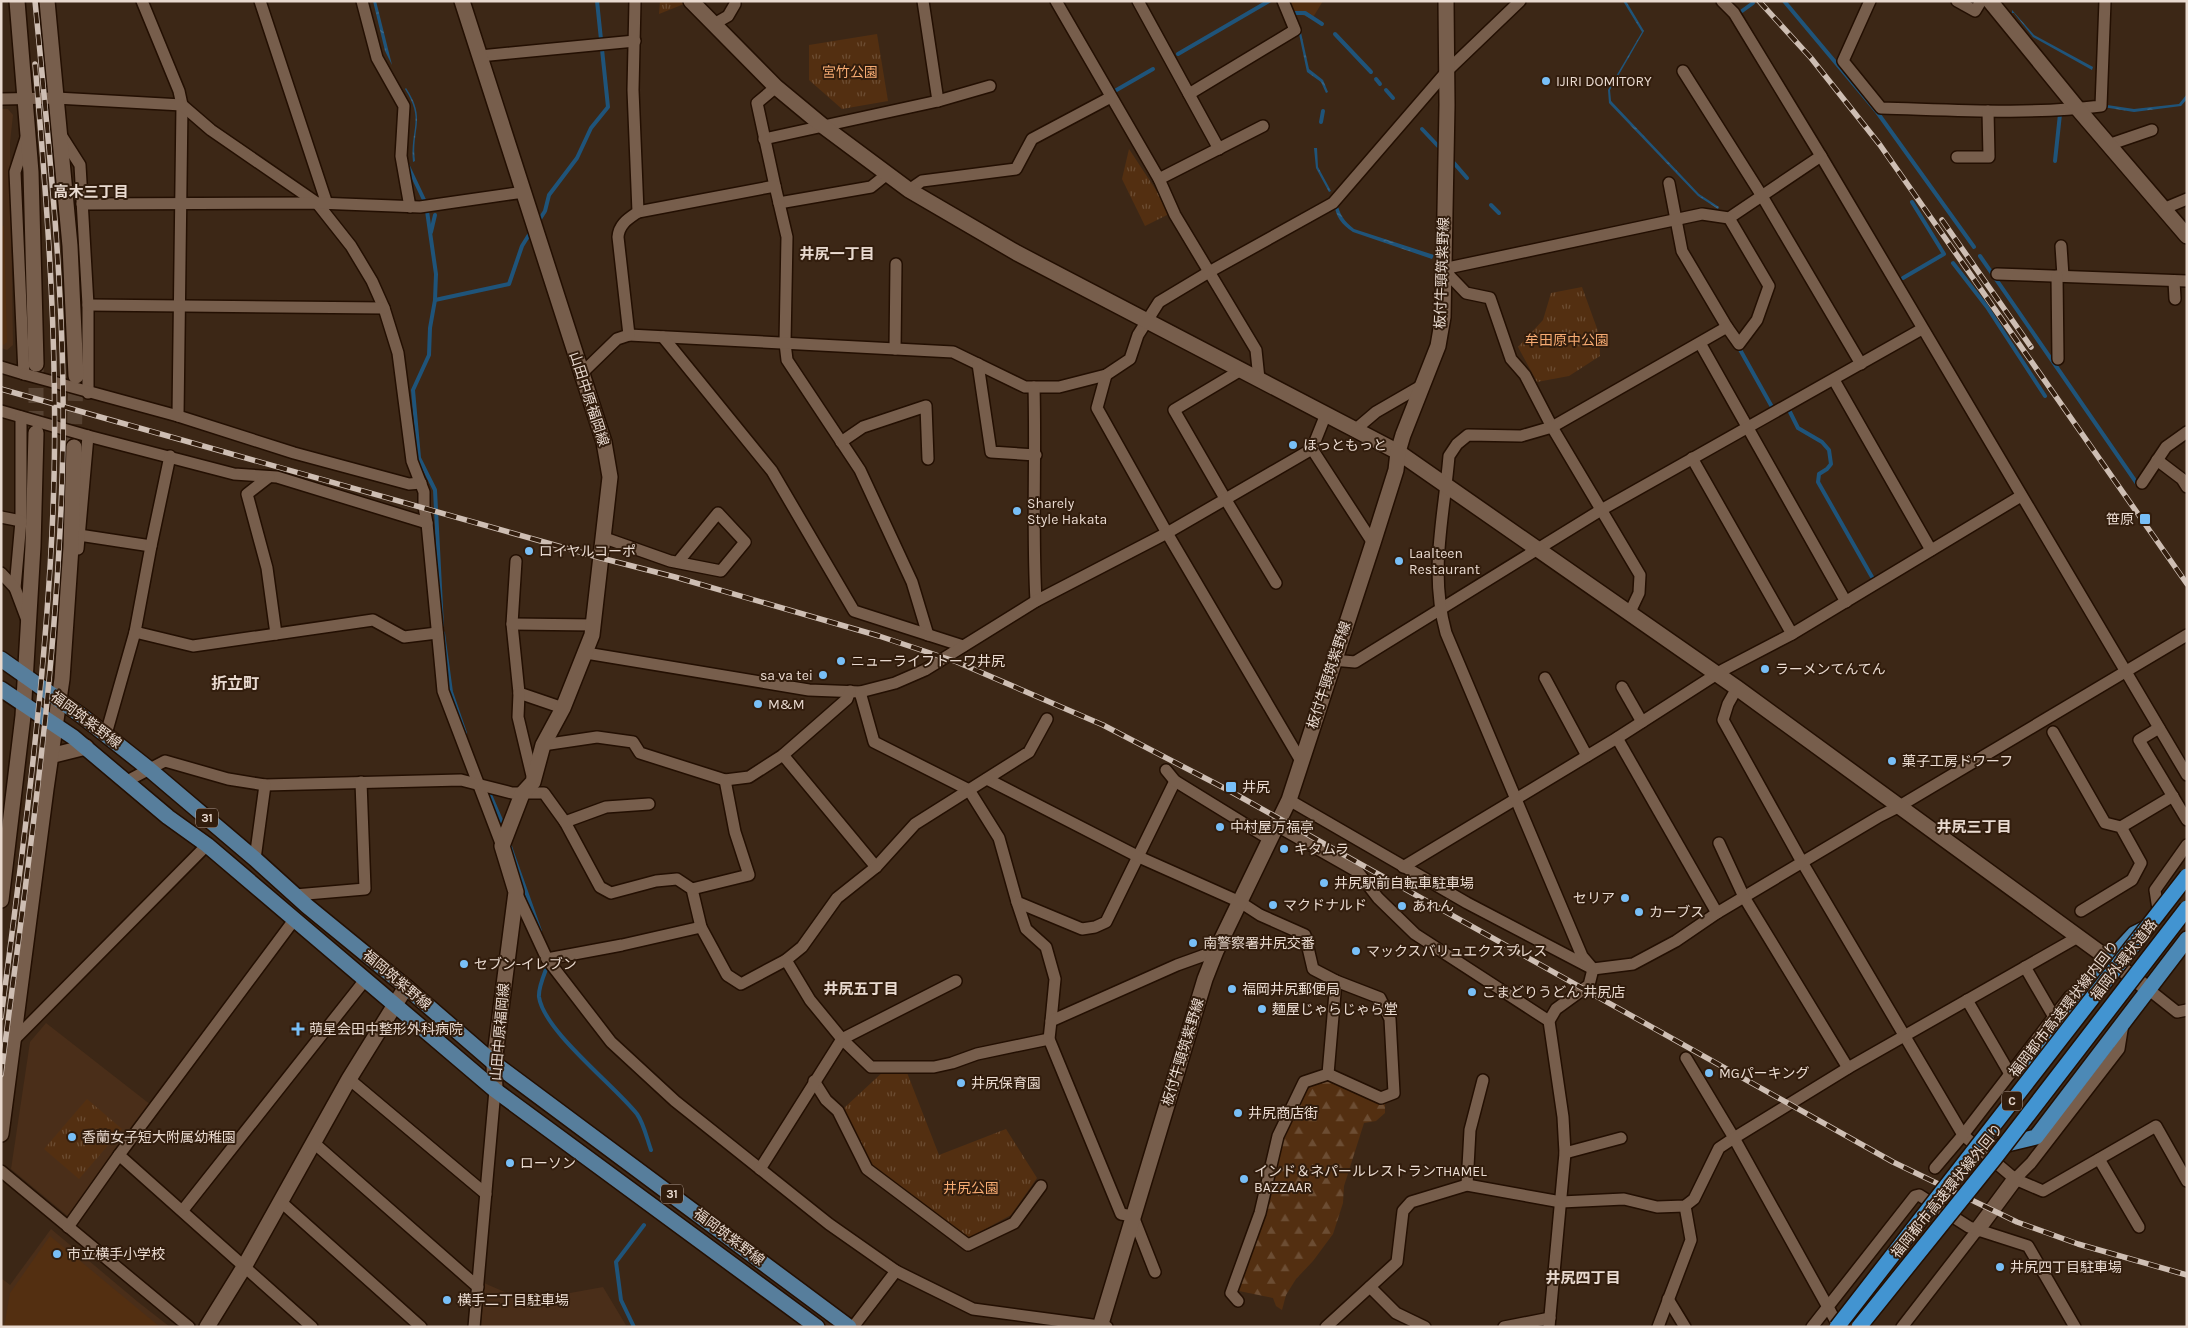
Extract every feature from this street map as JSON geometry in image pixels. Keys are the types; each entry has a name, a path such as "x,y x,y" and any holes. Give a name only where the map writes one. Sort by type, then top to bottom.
{"highway":[{"name":"福岡外環状道路","path":"2156,921 2187,876"},
{"name":"福岡都市高速環状線内回り","path":"1838,1327 2187,876"},
{"name":"福岡外環状道路","path":"1867,1327 2003,1145 2187,909"},
{"name":"福岡都市高速環状線外回り","path":"1859,1327 1994,1159 2187,909"},
{"path":"2026,1082 2036,1058 2082,996 2115,963 2134,934 2156,921"},
{"path":"2003,1145 2036,1137 2187,938"},
{"name":"福岡外環状道路","path":"1838,1327 1977,1147 2115,963"}],"main road":[{"name":"福岡筑紫野線","path":"1,659 106,734 149,769 494,1063 849,1327"},
{"name":"福岡筑紫野線","path":"1,689 86,747 168,817 207,845 494,1090 817,1327"}],"street":[{"path":"17,1 29,129 36,364"},
{"path":"46,1 70,246 76,376"},
{"path":"142,1 179,91 182,105 179,204 178,416"},
{"path":"260,1 322,204 372,281 384,308 398,353 412,461 424,492 443,691 480,784 505,839"},
{"path":"362,1 377,58 404,106 401,156 415,207"},
{"name":"山田中原福岡線","path":"462,1 604,442 610,478 592,635 563,708 544,745 533,782 517,793 505,839 516,892 494,1063 494,1090"},
{"path":"635,1 633,90 638,212"},
{"path":"691,1 776,87 823,126 909,190 1017,253 1398,452 1737,688 1898,807 2115,963 2177,1012 2187,1010"},
{"path":"714,24 728,16 735,1"},
{"path":"923,1 938,101"},
{"path":"1138,1 1219,149"},
{"path":"1189,94 1295,30 1283,1"},
{"name":"板付牛頸筑紫野線","path":"1103,1326 1133,1216 1195,1011 1216,951 1289,800 1396,470 1398,452 1421,386 1438,346 1441,333 1443,269 1447,71 1446,1"},
{"path":"581,374 617,339 629,335 953,352 1025,387 1060,387 1106,375 1130,359 1138,335 1159,302 1209,272 1333,204 1447,71 1520,1"},
{"path":"1722,1 1734,13 1821,156 2187,775"},
{"path":"1870,1 1843,61 1881,108 1988,110 2078,109 2101,106 2105,1"},
{"path":"1957,1 1975,11 1981,1"},
{"path":"1990,1 2108,145 2187,236"},
{"path":"1057,2 1159,179 1175,215 1256,350 1259,379"},
{"path":"480,56 635,41"},
{"path":"1683,71 1762,196 1861,364"},
{"path":"764,140 938,101 990,86"},
{"path":"776,87 757,103 787,237 785,343 787,360 860,470 912,582 928,635"},
{"path":"909,190 922,181 1016,169 1032,139 1111,97"},
{"path":"1,100 56,98 182,105 211,130 322,204"},
{"path":"1957,157 1989,156 1988,110"},
{"path":"1159,179 1263,126"},
{"path":"24,374 15,172 29,129"},
{"path":"2108,145 2152,130"},
{"path":"59,132 80,165 88,305 88,393"},
{"path":"1443,269 1702,214 1729,218 1821,156"},
{"path":"779,203 871,187 886,174"},
{"path":"1669,184 1682,251 1739,344 1757,320 1769,286 1729,218"},
{"path":"629,335 618,231 624,222 638,212 775,186"},
{"path":"82,204 322,204 415,207 524,192"},
{"path":"2163,209 2187,199"},
{"path":"2058,359 2061,246"},
{"path":"895,349 896,264"},
{"path":"1443,269 1466,293 1490,298 1511,359 1525,375 1552,427 1640,575 1639,593 1630,612"},
{"path":"1997,274 2187,281"},
{"path":"2174,281 2175,299"},
{"path":"88,305 180,304 384,308"},
{"path":"1594,970 1582,956 1446,633 1440,610 1437,555 1449,456 1457,444 1468,435 1521,436 1552,427 1727,326"},
{"path":"1333,660 1355,662 1601,510 1922,329"},
{"path":"663,337 772,470 854,611 963,646"},
{"path":"1700,343 1846,602"},
{"path":"978,364 991,452 1036,455"},
{"path":"1,367 88,393 178,416 294,453 409,484 421,484"},
{"path":"1241,370 1174,410 1276,583"},
{"path":"1106,375 1097,408 1167,533 1301,761"},
{"path":"1834,380 1931,550"},
{"path":"1356,429 1376,412 1421,386"},
{"path":"1034,387 1036,455 1033,548 1036,601"},
{"path":"841,442 863,427 926,406 928,459"},
{"path":"1,411 234,474 277,477 427,523"},
{"path":"586,653 809,690 855,692 895,684 925,670 1036,601 1167,533 1312,449 1326,414"},
{"path":"15,588 21,522 21,417"},
{"path":"2142,483 2171,442 2187,432"},
{"path":"1,900 22,731 29,624 36,433"},
{"path":"66,622 75,598 88,436"},
{"path":"1,1134 50,756 60,700 66,622 74,447"},
{"path":"1312,449 1373,543"},
{"path":"106,734 136,632 151,546 170,456"},
{"path":"1692,458 1792,634"},
{"path":"2157,460 2182,479 2187,487"},
{"path":"269,477 246,494 267,568 276,634"},
{"path":"1404,866 1617,738 1718,675 1723,670 1792,634 2021,496"},
{"path":"602,537 678,562 721,571 745,542 718,513 678,562"},
{"path":"1,517 21,522"},
{"path":"79,535 151,546"},
{"path":"516,562 512,624 518,693 518,717 533,782"},
{"path":"1,572 15,588 29,624"},
{"path":"136,632 193,646 373,620 404,637 437,632"},
{"path":"512,624 594,624"},
{"path":"1289,800 1467,903 1594,970 1633,964 1676,941 1717,913 1802,862 2187,635"},
{"path":"1545,678 1587,756"},
{"path":"1622,687 1642,722"},
{"path":"1737,688 1728,704 1724,720 1802,862 1963,1135 2015,1179 2043,1191 2156,1126 2187,1181"},
{"path":"544,745 597,738 633,742 640,753 725,780 749,777 784,755 855,692"},
{"path":"855,692 874,742 969,790 999,838 1026,929 1046,947 1055,979 1049,1039 1122,1214 1133,1216 1155,1272"},
{"path":"518,693 563,708"},
{"path":"127,781 165,761 228,778 265,785 461,780 517,793 544,793 565,822 600,887 611,893 656,881 677,879 692,889 701,927 727,975 741,984 786,960 802,947 837,898 876,867 915,824 1029,752 1047,720"},
{"path":"2159,728 2139,740 2187,820"},
{"path":"2053,732 2105,823 2121,827 2173,796"},
{"path":"1617,738 1717,913"},
{"path":"50,756 86,747"},
{"path":"784,755 876,867"},
{"path":"1166,770 1175,782 1271,840"},
{"path":"987,779 1139,856 1240,902 1260,915 1305,935 1313,970 1380,998 1390,1019 1394,1093 1381,1098 1328,1074 1304,1082 1278,1136 1260,1213 1231,1293 1238,1301"},
{"path":"692,889 750,875 735,832 725,780"},
{"path":"295,895 364,889 360,782"},
{"path":"1017,902 1082,928 1095,927 1106,922 1175,782"},
{"path":"255,859 265,785"},
{"path":"565,822 606,806 649,804"},
{"path":"1278,826 1358,872 1378,898 1415,934 1549,1021"},
{"path":"2081,911 2132,880 2141,863 2121,827"},
{"path":"1719,844 1744,897 1848,1068"},
{"path":"1,1053 207,845"},
{"path":"2156,921 2154,890 2187,845"},
{"path":"516,892 546,957 611,1042 675,1101 828,1224 896,1271 973,1309 1073,1324 1103,1326"},
{"path":"68,1227 119,1155 294,920"},
{"path":"546,957 622,945 701,927"},
{"path":"1326,1327 1397,1262 1403,1211 1411,1202 1467,1185 1562,1202 1624,1199 1657,1207 1685,1206 1694,1199 1719,1148 1848,1068 2078,937"},
{"path":"1051,1021 1178,965 1216,951"},
{"path":"786,960 810,1000 842,1039 871,1067 934,1067 977,1054 1049,1039"},
{"path":"2024,967 2054,1017"},
{"path":"1504,1327 1549,1322 1562,1202 1565,1153 1563,1117 1549,1021 1556,1009 1589,985 1594,970"},
{"path":"183,1210 365,980"},
{"path":"760,1168 842,1039 956,981"},
{"path":"1328,1074 1336,981"},
{"path":"207,1327 244,1267 349,1079 394,1003 406,987"},
{"path":"1936,1168 2070,996 2082,996"},
{"path":"1967,1000 2010,1074"},
{"path":"1902,1327 1978,1230 2015,1179 2031,1163 2119,1048 2124,1020"},
{"path":"1686,1058 1734,1138 1838,1327"},
{"path":"349,1079 486,1194"},
{"path":"1467,1185 1470,1130 1483,1080"},
{"path":"814,1081 826,1100 838,1111 867,1169 968,1245 1014,1223 1041,1186"},
{"path":"474,1327 494,1090"},
{"path":"1565,1153 1620,1138"},
{"path":"314,1143 478,1287"},
{"path":"119,1155 183,1210 312,1327"},
{"path":"2099,1159 2139,1227"},
{"path":"1,1171 189,1327"},
{"path":"1812,1327 1915,1196 1919,1195 1969,1227 2028,1246 2075,1327"},
{"path":"280,1201 421,1327"},
{"path":"1658,1327 1691,1240 1685,1206"},
{"path":"853,1327 896,1271"},
{"path":"1370,1286 1396,1313 1425,1327"},
{"path":"1668,1299 1685,1327"}],"shaded area":[{"path":"1,109 8,109 13,115 10,143 13,345 7,350 1,348"},
{"name":"香蘭女子短大附属幼稚園","path":"46,1023 151,1105 69,1217 11,1169 30,1042"},
{"name":"市立横手小学校","path":"51,1229 170,1327 1,1327 1,1278 10,1285"},
{"path":"484,1283 526,1301 603,1287 627,1327 481,1327"}],"green space":[{"path":"660,1 680,1 684,4 659,14"},
{"path":"1290,1 1323,1 1312,19 1295,12"},
{"name":"宮竹公園","path":"877,34 888,101 842,109 809,80 809,45"},
{"path":"1129,149 1171,213 1145,226 1122,179"},
{"path":"1,225 4,226 7,342 4,345 1,344"},
{"name":"牟田原中公園","path":"1582,287 1599,334 1600,356 1569,376 1537,382 1518,347 1543,320 1551,293"},
{"name":"井尻公園","path":"885,1070 906,1070 939,1155 1006,1129 1037,1178 1011,1215 967,1239 868,1163 843,1109"},
{"path":"1329,1079 1373,1097 1385,1104 1385,1113 1376,1121 1364,1123 1344,1186 1343,1203 1333,1234 1313,1261 1296,1279 1286,1295 1282,1310 1276,1306 1273,1298 1239,1291 1237,1285 1248,1266 1280,1144 1297,1102 1312,1086"},
{"path":"87,1099 122,1129 79,1179 44,1149"},
{"name":"市立横手小学校","path":"50,1236 160,1327 4,1327 10,1293"}],"water":[{"path":"373,1 376,1 392,65 385,51"},
{"path":"1623,1 1626,1 1644,31 1610,90 1611,101 1699,194 1719,207 1718,209 1698,196 1609,103 1608,90 1642,32"},
{"path":"2012,10 2034,35 2093,67 2092,70 2033,37 2014,13 2012,13"},
{"path":"1300,28 1309,69 1323,80 1328,92 1326,93 1321,82 1307,72 1298,29"},
{"path":"406,88 416,108 417,116 415,161 413,162 416,117"},
{"path":"2187,94 2187,99 2181,106 2134,112 2103,107 2107,105 2134,109 2179,104"},
{"path":"1314,148 1317,148 1318,167 1331,191 1329,192 1316,168"},
{"path":"1334,203 1337,203 1343,218 1354,229 1434,255 1432,259 1353,232 1340,220"}],"waterway":[{"path":"538,222 545,211 549,195 577,158 591,128 608,107 597,1"},
{"path":"1178,54 1269,1"},
{"path":"1784,1 1877,112 1974,247"},
{"path":"1742,11 1753,3"},
{"path":"1293,13 1305,13 1322,24"},
{"path":"1335,34 1371,72"},
{"path":"1113,92 1153,69"},
{"path":"1376,79 1380,84"},
{"path":"1386,90 1393,98"},
{"path":"1321,122 1323,111"},
{"path":"2055,161 2060,114"},
{"path":"1422,129 1438,146"},
{"path":"1454,163 1467,178"},
{"path":"407,164 426,204 436,274 429,355 413,390 419,458 435,490 442,626"},
{"path":"1903,278 1944,254 1912,202"},
{"path":"1491,205 1499,213"},
{"path":"431,232 435,215"},
{"path":"435,300 509,284 522,246 532,230"},
{"path":"1980,256 2138,485"},
{"path":"1953,263 1987,307 2045,396"},
{"path":"1738,346 1772,407"},
{"path":"1788,408 1798,428 1822,442 1829,450 1831,464 1819,474 1818,482 1872,577"},
{"path":"443,633 451,692 465,733"},
{"path":"488,790 504,827"},
{"path":"508,841 540,931"},
{"path":"548,964 539,993 544,1011 566,1041 637,1114 651,1150"},
{"path":"634,1327 621,1300 616,1262 644,1225"}],"tunnel":[{"path":"36,365 36,433"},
{"path":"74,447 76,376"}],"railway":[{"path":"1,1075 41,758 56,599 61,519 63,384 59,275 35,1"},
{"path":"1759,1 1811,58 1880,145 2187,584"},
{"path":"1,1018 39,701 50,574 53,510 55,398 51,287 35,64"},
{"path":"1942,220 2031,347"},
{"path":"1,389 601,558 675,577 879,636 957,662 1103,725 1228,790 1893,1162 2017,1222 2078,1244 2187,1275"}],"place":[{"name":"IJIRI DOMITORY","path":"1546,81"},
{"name":"ほっともっと","path":"1293,445"},
{"name":"Sharely Style Hakata","path":"1017,511"},
{"name":"笹原","path":"2145,519"},
{"name":"ロイヤルコーポ","path":"529,551"},
{"name":"Laalteen Restaurant","path":"1399,561"},
{"name":"ニューライフトーワ井尻","path":"841,661"},
{"name":"ラーメンてんてん","path":"1765,669"},
{"name":"sa va tei","path":"823,675"},
{"name":"M&M","path":"758,704"},
{"name":"菓子工房ドワーフ","path":"1892,761"},
{"name":"井尻","path":"1231,787"},
{"name":"中村屋万福亭","path":"1220,827"},
{"name":"キタムラ","path":"1284,849"},
{"name":"井尻駅前自転車駐車場","path":"1324,883"},
{"name":"セリア","path":"1625,898"},
{"name":"マクドナルド","path":"1273,905"},
{"name":"あれん","path":"1402,906"},
{"name":"カーブス","path":"1639,912"},
{"name":"南警察署井尻交番","path":"1193,943"},
{"name":"マックスバリュエクスプレス","path":"1356,951"},
{"name":"セブン-イレブン","path":"464,964"},
{"name":"福岡井尻郵便局","path":"1232,989"},
{"name":"こまどりうどん 井尻店","path":"1472,992"},
{"name":"麺屋じゃらじゃら堂","path":"1262,1009"},
{"name":"萌星会田中整形外科病院","path":"298,1029"},
{"name":"MGパーキング","path":"1709,1073"},
{"name":"井尻保育園","path":"961,1083"},
{"name":"井尻商店街","path":"1238,1113"},
{"name":"香蘭女子短大附属幼稚園","path":"72,1137"},
{"name":"ローソン","path":"510,1163"},
{"name":"インド＆ネパールレストランTHAMEL BAZZAAR","path":"1244,1179"},
{"name":"市立横手小学校","path":"57,1254"},
{"name":"井尻四丁目駐車場","path":"2000,1267"},
{"name":"横手二丁目駐車場","path":"447,1300"}],"district":[{"name":"高木三丁目","path":"91,192"},
{"name":"井尻一丁目","path":"837,254"},
{"name":"折立町","path":"235,683"},
{"name":"井尻三丁目","path":"1974,827"},
{"name":"井尻五丁目","path":"861,989"},
{"name":"井尻四丁目","path":"1583,1278"}]}
